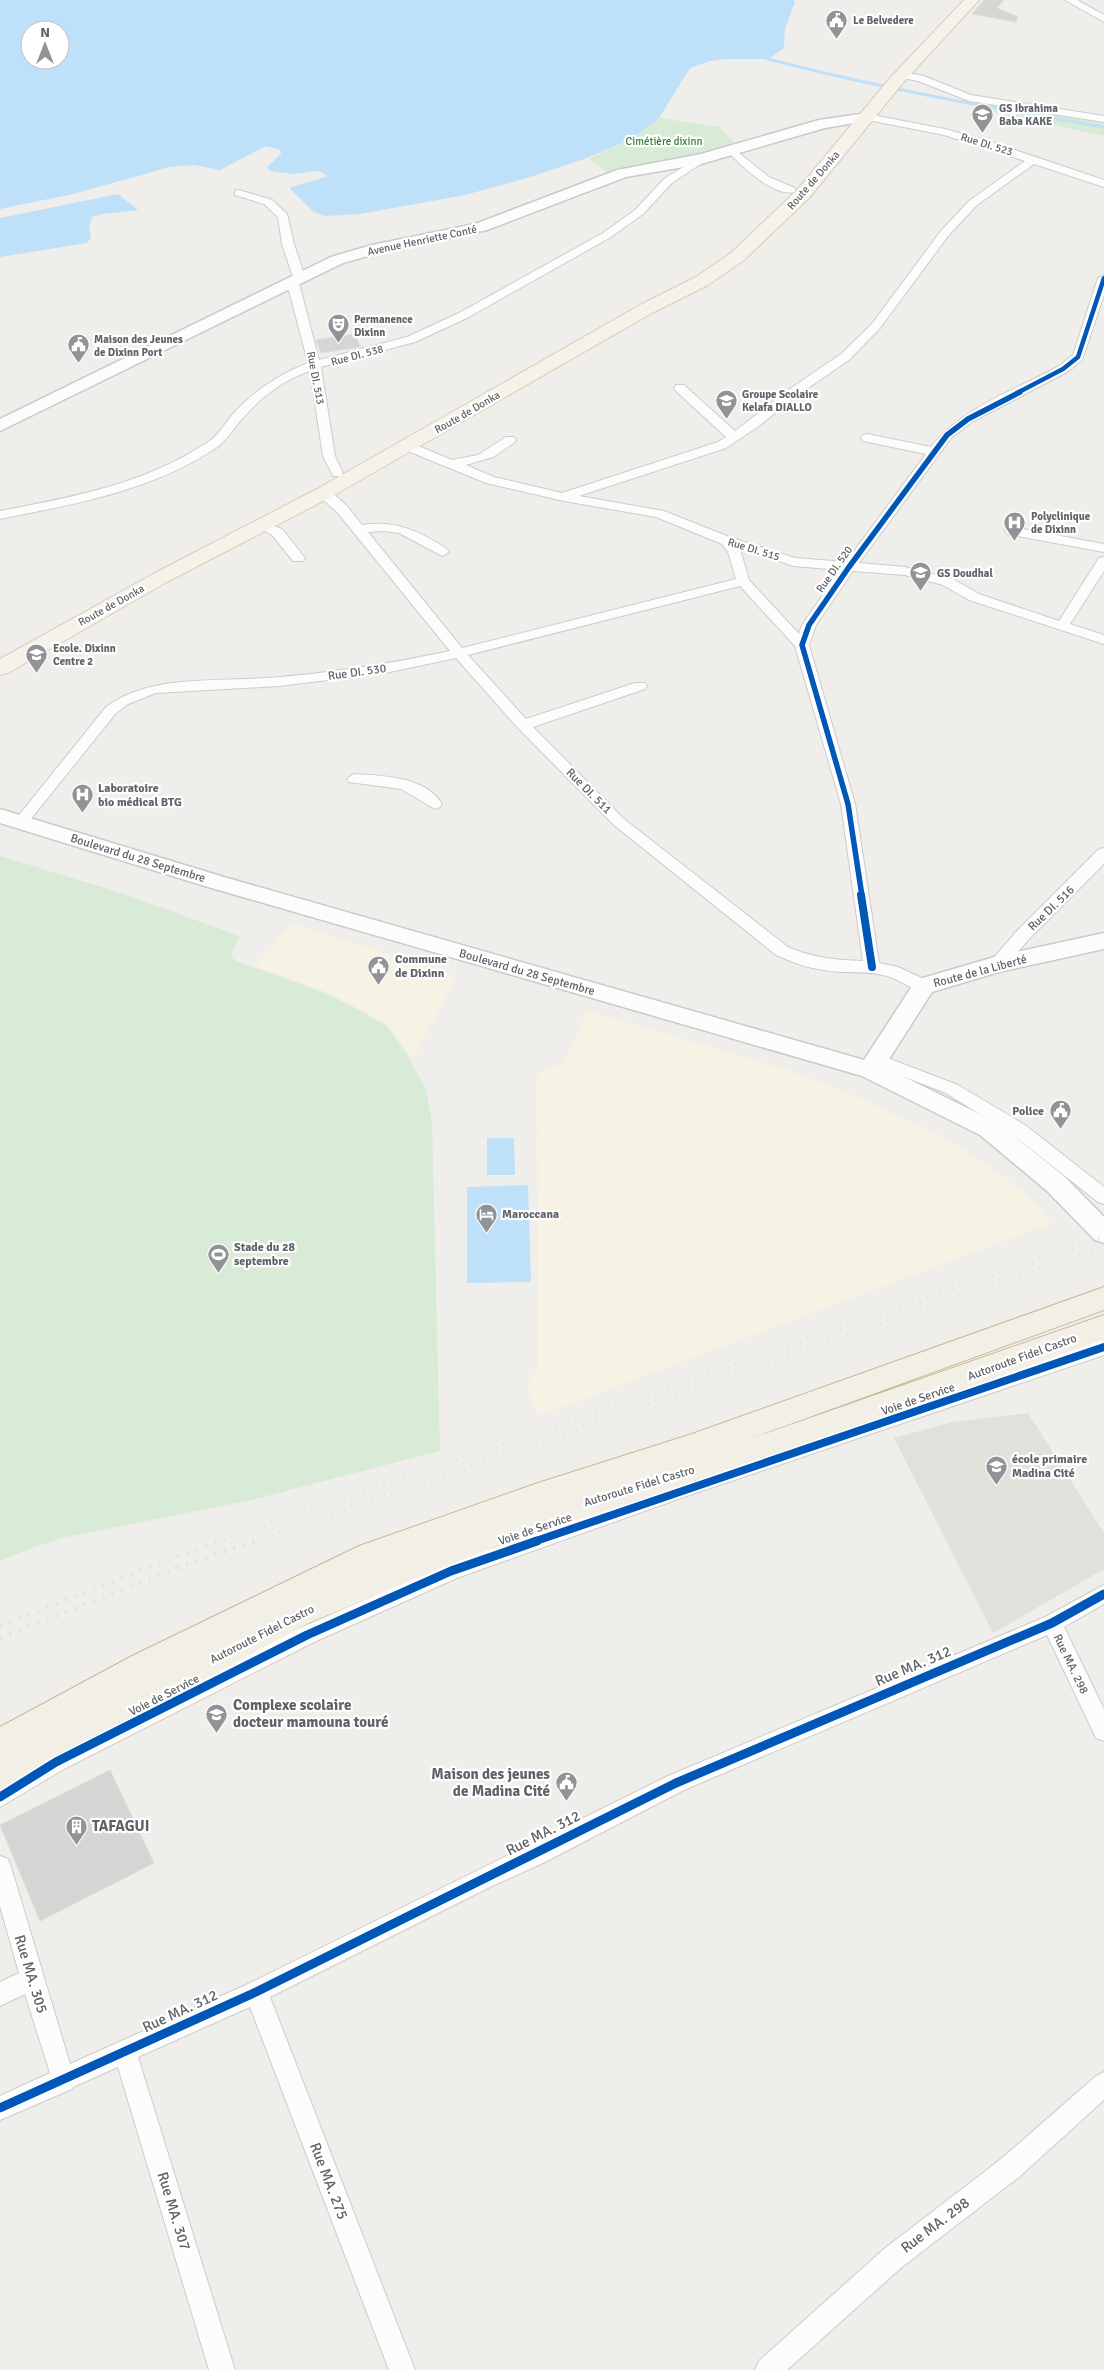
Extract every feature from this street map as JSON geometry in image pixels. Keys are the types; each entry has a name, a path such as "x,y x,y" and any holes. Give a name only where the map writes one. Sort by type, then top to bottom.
{"highway":[{"path":"370,1556 571,1471 779,1401 1104,1281"},
{"name":"Autoroute Fidel Castro","path":"0,1744 144,1666 370,1556 538,1496 694,1446 1104,1298"},
{"name":"Autoroute Fidel Castro","path":"0,1774 38,1751 298,1614 398,1571 505,1529 774,1445 1104,1327"}],"main road":[{"path":"889,84 955,0"},
{"path":"889,84 972,0"},
{"name":"Route de Donka","path":"0,654 186,551 337,473 684,282 731,250 791,190 811,175 866,117 889,84"},
{"name":"Route de Donka","path":"0,668 160,578 264,526 324,493 646,309 702,281 737,257 804,193 811,175 850,118 889,84"},
{"name":"Avenue Henriette Conté","path":"0,426 297,281 335,260 482,227 522,213 614,175 702,159 806,128 850,118 866,117"},
{"name":"Boulevard du 28 Septembre","path":"10,819 216,882 873,1065 989,1129 1056,1184 1101,1229"},
{"name":"Route de la Liberté","path":"873,1065 924,986 998,964 1104,941"}],"street":[{"path":"1073,0 1104,19"},
{"path":"889,84 920,78 968,98 1104,119"},
{"name":"Rue DI. 523","path":"866,117 945,132 1034,159 1104,184"},
{"path":"733,151 757,175 772,184 791,190"},
{"name":"Rue DI. 538","path":"0,515 101,495 149,480 189,461 215,443 237,416 263,393 286,377 315,366 392,345 428,332 495,298 592,246 636,215 669,180 702,159"},
{"path":"564,497 722,445 846,357 876,326 944,234 973,203 1034,159"},
{"name":"Rue DI. 513","path":"239,193 268,202 282,216 315,366 329,456 337,473"},
{"name":"Rue DI. 520","path":"802,645 809,625 849,567 947,435 968,419 1063,369 1078,357 1104,278"},
{"path":"680,388 734,437"},
{"path":"867,438 935,452"},
{"path":"451,464 476,460 492,454 510,440"},
{"name":"Rue DI. 515","path":"407,446 490,480 564,497 659,514 727,541 794,562 905,571 948,582 974,597 1104,640"},
{"name":"Rue DI. 511","path":"324,493 342,509 445,633 459,653 523,725 619,822 782,951 803,960 825,965 872,967 892,971 924,986"},
{"path":"264,526 277,532 298,558"},
{"path":"359,529 381,526 398,527 442,552"},
{"path":"1012,532 1104,548"},
{"path":"727,541 735,552 743,581 802,645 848,804 872,967"},
{"path":"1062,626 1104,561"},
{"name":"Rue DI. 530","path":"10,819 111,710 137,695 154,689 280,682 385,669 459,653 743,581"},
{"path":"523,725 640,686"},
{"path":"354,779 407,784 422,792 435,804"},
{"name":"Rue DI. 516","path":"998,964 1022,936 1104,853"},
{"path":"873,1065 899,1070 952,1089 1020,1130 1104,1197"},
{"name":"Voie de Service","path":"0,1797 56,1762 307,1635 451,1571 684,1489 1104,1347"},
{"name":"Rue MA. 312","path":"0,2108 256,1992 482,1878 533,1856 676,1782 1052,1623 1104,1594"},
{"name":"Rue MA. 298","path":"1052,1623 1104,1731"},
{"name":"Rue MA. 305","path":"0,1867 32,1979 64,2080"},
{"path":"0,1994 32,1979"},
{"name":"Rue MA. 275","path":"256,1992 402,2370"},
{"name":"Rue MA. 307","path":"125,2052 222,2370"},
{"name":"Rue MA. 298","path":"768,2370 893,2258 1010,2168 1104,2084"}],"shaded area":[{"name":"Commune de Dixinn","path":"293,924 456,976 413,1059 387,1023 330,993 255,966"},
{"path":"588,1011 787,1070 857,1097 940,1135 999,1173 1041,1208 1051,1223 538,1416 527,1386 538,1367 537,1074 564,1063"},
{"name":"école primaire Madina Cité","path":"1028,1413 1104,1533 1104,1569 993,1633 894,1438 952,1422"}],"green space":[{"path":"988,103 1104,119 1104,136 980,109"},
{"name":"Cimétière dixinn","path":"659,118 720,127 738,147 609,174 589,159 630,140"},
{"name":"Stade du 28 septembre","path":"0,856 115,891 240,936 231,955 234,960 328,994 386,1025 408,1056 426,1089 432,1123 440,1451 251,1500 61,1538 0,1561"}],"water":[{"path":"0,0 793,0 795,2 785,29 784,48 768,59 727,59 710,61 690,68 659,118 630,140 587,158 527,178 465,195 360,214 326,216 314,212 289,188 328,176 318,171 293,174 270,171 267,167 281,154 280,150 266,146 220,170 194,165 170,167 73,194 0,209"},
{"path":"118,194 138,210 92,217 89,227 91,238 87,243 0,257 0,218"},
{"path":"487,1138 514,1138 515,1175 487,1175"},
{"path":"528,1185 531,1282 467,1283 467,1187"}],"building":[{"path":"984,0 1004,0 997,8 1018,17 1016,22 972,14"},
{"name":"Permanence Dixinn","path":"354,334 361,347 321,353 316,340"},
{"name":"TAFAGUI","path":"110,1770 154,1863 40,1921 0,1825"}],"waterway":[{"path":"768,59 935,97 1104,127"}],"railway":[{"path":"218,1542 1104,1237"},
{"path":"252,1542 1104,1246"},
{"path":"0,1626 175,1557 222,1541"},
{"path":"0,1638 180,1567 255,1541"}],"cycle path":[{"path":"872,967 848,804 802,645 809,625 849,567 947,435 968,419 1063,369 1078,357 1104,278"},
{"path":"0,1797 56,1762 307,1635 451,1571 684,1489 1104,1347"},
{"path":"0,2108 256,1992 482,1879 533,1856 676,1783 1052,1623 1104,1594"}],"place":[{"name":"Le Belvedere","path":"837,39"},
{"name":"GS Ibrahima Baba KAKE","path":"983,133"},
{"name":"Permanence Dixinn","path":"338,344"},
{"name":"Maison des Jeunes de Dixinn Port","path":"78,364"},
{"name":"Groupe Scolaire Kelafa DIALLO","path":"726,419"},
{"name":"Polyclinique de Dixinn","path":"1015,541"},
{"name":"GS Doudhal","path":"921,592"},
{"name":"Ecole. Dixinn Centre 2","path":"37,673"},
{"name":"Laboratoire bio médical BTG","path":"82,814"},
{"name":"Commune de Dixinn","path":"379,985"},
{"name":"Police","path":"1060,1130"},
{"name":"Maroccana","path":"486,1233"},
{"name":"Stade du 28 septembre","path":"218,1273"},
{"name":"école primaire Madina Cité","path":"996,1485"},
{"name":"Complexe scolaire docteur mamouna touré","path":"217,1733"},
{"name":"Maison des jeunes de Madina Cité","path":"566,1802"},
{"name":"TAFAGUI","path":"76,1845"}]}
